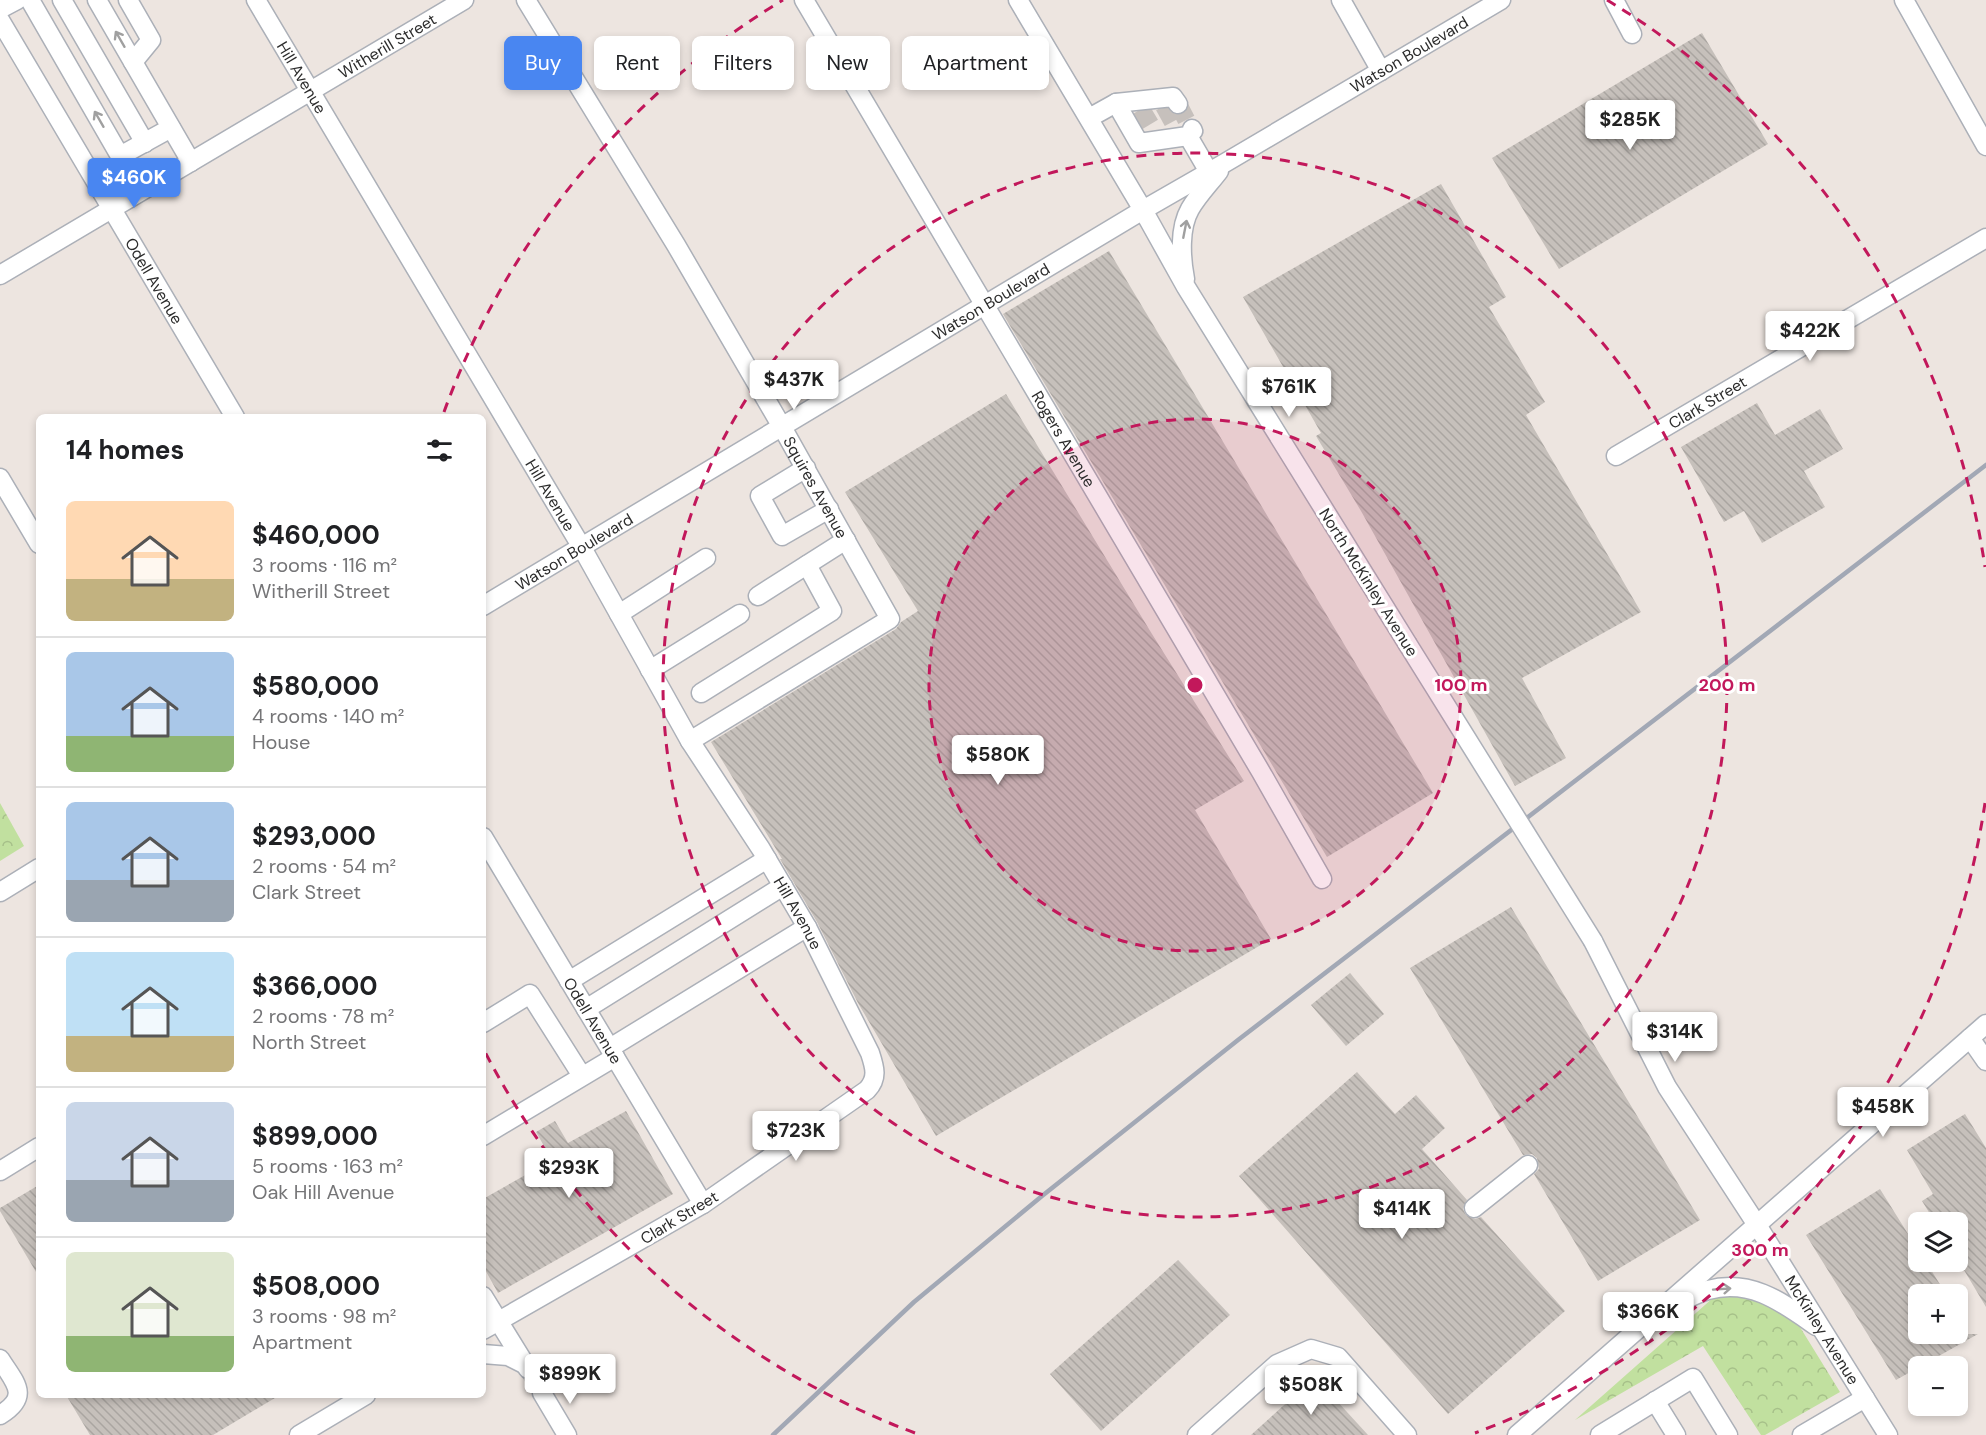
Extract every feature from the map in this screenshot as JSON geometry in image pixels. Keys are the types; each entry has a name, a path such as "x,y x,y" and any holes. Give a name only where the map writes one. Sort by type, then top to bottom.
{"street":[{"path":"0,9 17,0"},
{"path":"30,0 120,156 171,128"},
{"path":"62,0 145,143"},
{"path":"98,0 191,162"},
{"path":"128,0 151,40 133,62"},
{"name":"Hill Avenue","path":"256,0 581,546 690,741 767,859 807,927 870,1053 875,1068 873,1083 867,1090"},
{"name":"Witherill Street","path":"0,275 464,0"},
{"name":"Squires Avenue","path":"526,0 676,245 806,468 890,620 690,741"},
{"name":"Rogers Avenue","path":"804,0 1322,879"},
{"name":"North McKinley Avenue","path":"1018,0 1186,287 1593,941 1667,1087 1757,1225"},
{"path":"1341,0 1381,70"},
{"name":"Watson Boulevard","path":"486,604 1143,210 1501,0"},
{"path":"1614,0 1632,34"},
{"path":"1904,0 1986,146"},
{"name":"Odell Avenue","path":"0,20 233,414"},
{"path":"1089,118 1116,103 1139,105 1167,103"},
{"path":"1116,103 1139,144"},
{"path":"1113,159 1156,135 1183,131 1216,168 1189,210 1183,232 1183,267 1186,287"},
{"name":"Clark Street","path":"1616,456 1986,238"},
{"path":"806,468 760,496 782,536 828,509"},
{"path":"0,478 36,539"},
{"path":"758,596 846,540"},
{"path":"619,614 706,558"},
{"path":"700,693 832,611 807,565"},
{"path":"650,670 740,614"},
{"name":"Odell Avenue","path":"486,842 703,1204"},
{"path":"569,981 767,859"},
{"path":"0,892 36,870"},
{"path":"586,1009 783,886"},
{"path":"486,1134 582,1076 612,1053 807,927"},
{"path":"486,1021 530,994 582,1076"},
{"path":"1528,1431 1648,1318 1986,1024"},
{"path":"1970,1038 1986,1061"},
{"name":"Clark Street","path":"491,1325 703,1204 867,1090"},
{"path":"0,1171 36,1149"},
{"path":"1474,1208 1528,1165"},
{"name":"McKinley Avenue","path":"1757,1225 1888,1435"},
{"path":"1648,1318 1706,1291 1722,1288 1749,1289 1777,1299 1822,1330"},
{"path":"486,1307 491,1325 527,1367 508,1356 486,1354"},
{"path":"1197,1435 1277,1364 1311,1349 1338,1357 1407,1435"},
{"path":"0,1359 18,1393 17,1401 12,1408 0,1415"},
{"path":"1600,1435 1693,1378 1728,1435"},
{"path":"542,1393 567,1435"},
{"path":"299,1435 361,1398"},
{"path":"1802,1435 1822,1430 1864,1398"},
{"path":"1655,1401 1676,1435"},
{"path":"1625,1419 1635,1435"}],"green space":[{"path":"0,803 24,846 0,861"},
{"path":"1732,1288 1787,1306 1840,1392 1765,1435 1761,1435 1703,1346 1575,1420 1714,1297"}],"building":[{"path":"1702,33 1768,144 1559,269 1492,158"},
{"path":"1441,184 1506,297 1489,307 1545,402 1526,415 1641,612 1522,678 1566,758 1515,786 1361,511 1316,436 1321,433 1243,297"},
{"path":"1109,251 1433,793 1327,857 1003,314"},
{"path":"1006,394 1244,781 1195,810 1271,939 936,1136 858,1003 817,922 780,859 782,859 711,742 896,629 901,622 918,611 845,492"},
{"path":"1757,403 1775,435 1820,409 1843,449 1804,471 1825,507 1762,543 1744,511 1724,522 1681,447"},
{"path":"1511,907 1700,1220 1598,1281 1534,1174 1539,1169 1537,1158 1532,1154 1523,1155 1410,968"},
{"path":"1350,973 1384,1014 1346,1046 1311,1005"},
{"path":"1357,1072 1395,1114 1416,1095 1445,1128 1422,1149 1467,1200 1463,1209 1466,1215 1475,1219 1481,1217 1565,1311 1448,1414 1239,1176"},
{"path":"626,1111 673,1194 498,1293 486,1271 486,1197 552,1160 536,1132 555,1121 568,1143"},
{"path":"1965,1114 1986,1148 1986,1307 1965,1272 1968,1272 1968,1212 1929,1212 1922,1201 1933,1194 1907,1150"},
{"path":"36,1187 36,1272 0,1211 0,1208"},
{"path":"1880,1189 1908,1234 1908,1272 1932,1272 1940,1284 1908,1284 1908,1344 1960,1344 1939,1356 1908,1356 1908,1373 1896,1380 1806,1235"},
{"path":"1178,1260 1230,1315 1101,1431 1050,1374"},
{"path":"1968,1334 1978,1334 1968,1340"},
{"path":"1315,1377 1368,1435 1251,1435"},
{"path":"68,1398 275,1398 213,1435 90,1435"}],"tunnel":[{"path":"1178,104 1189,125"},
{"path":"1164,106 1175,126"},
{"path":"1141,109 1153,129"},
{"path":"528,1369 542,1393"}],"railway":[{"path":"773,1435 914,1302 1042,1196 1238,1040 1986,465"}]}
